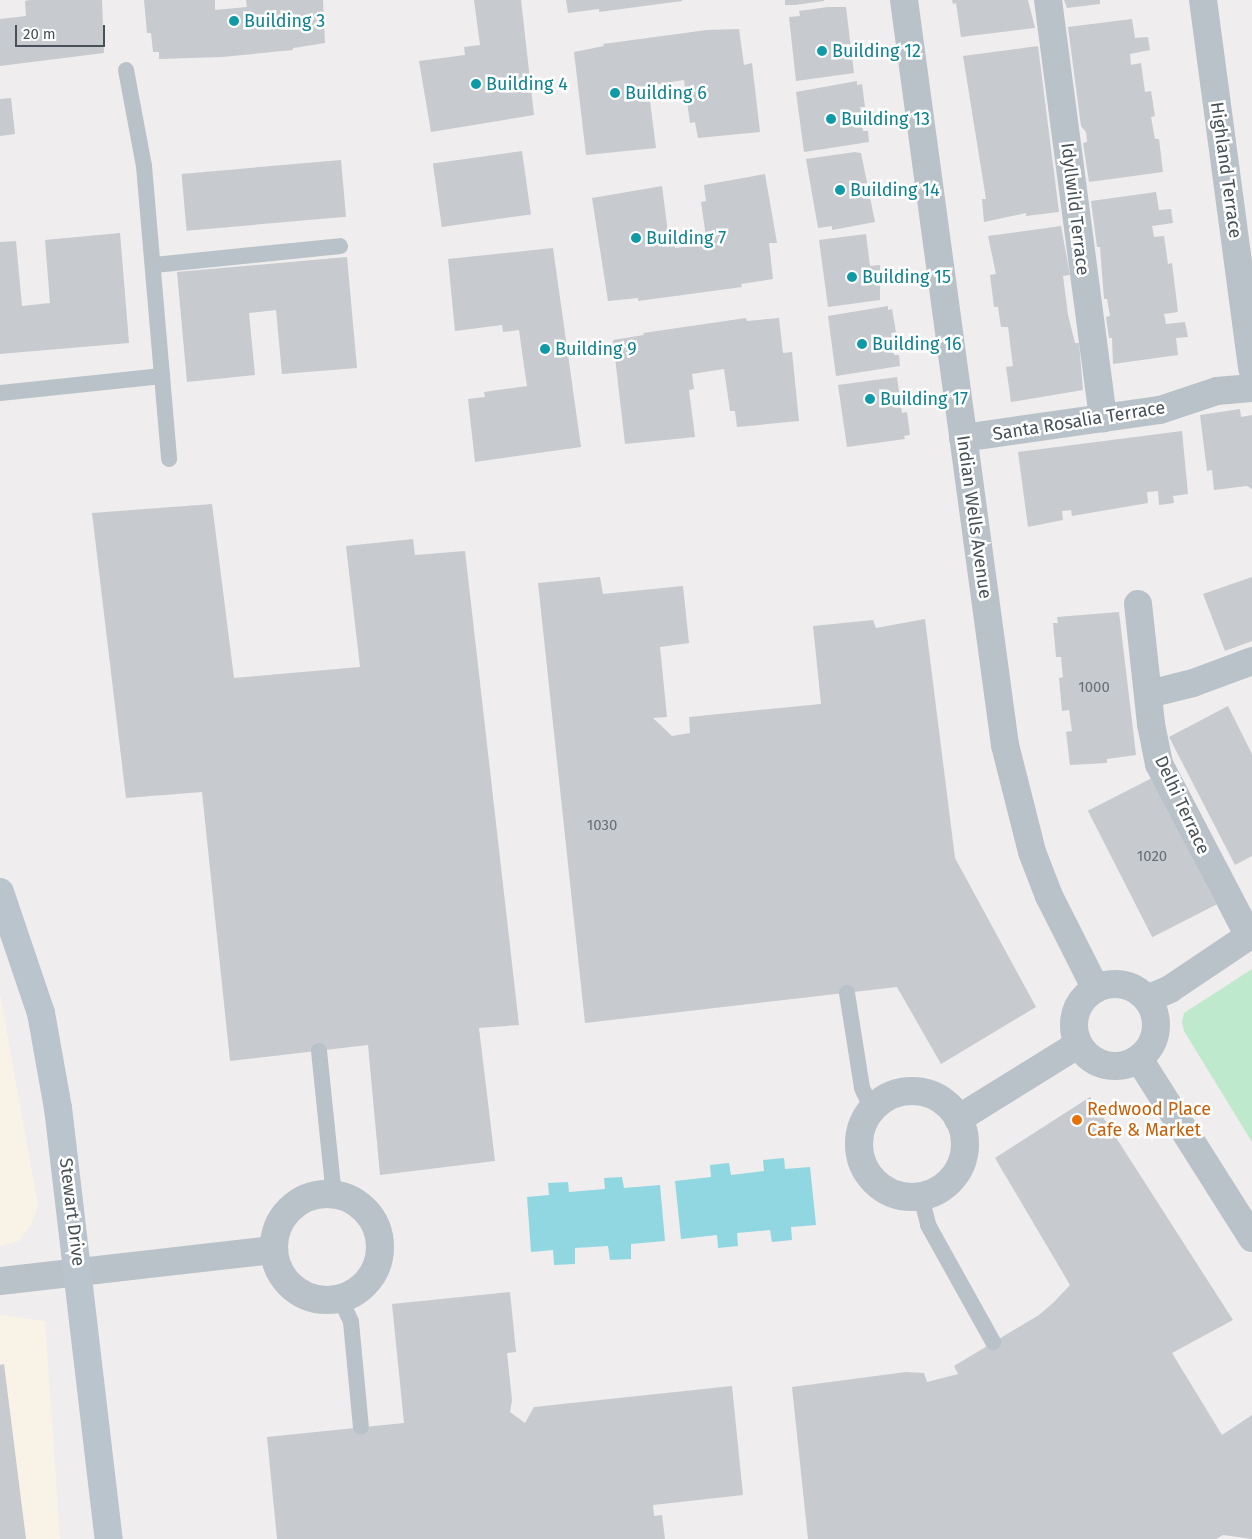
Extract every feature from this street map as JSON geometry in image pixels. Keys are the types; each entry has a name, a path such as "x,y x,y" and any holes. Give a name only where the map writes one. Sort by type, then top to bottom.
{"street":[{"name":"Indian Wells Avenue","path":"904,0 1006,745 1017,799 1049,896 1096,988"},
{"name":"Idyllwild Terrace","path":"1048,0 1103,418"},
{"name":"Highland Terrace","path":"1203,0 1252,369"},
{"name":"Santa Rosalia Terrace","path":"963,438 1160,410 1217,392 1252,388"},
{"name":"Delhi Terrace","path":"1138,604 1149,694 1150,724 1159,764 1250,935"},
{"path":"1149,694 1193,683 1252,661"},
{"name":"Stewart Drive","path":"0,892 41,1013 58,1108 80,1273 109,1539"},
{"path":"1147,999 1170,989 1250,935"},
{"path":"1123,985 1147,999 1156,1024 1154,1038 1139,1059 1112,1066 1099,1063 1079,1044 1075,1019 1086,996 1096,988 1123,985"},
{"path":"958,1119 1079,1044"},
{"path":"1139,1059 1252,1238"},
{"path":"918,1091 934,1096 948,1105 958,1119 964,1143 959,1167 944,1186 921,1196 902,1196 883,1189 866,1170 858,1145 864,1120 872,1109 885,1098 900,1092 918,1091"},
{"path":"317,1195 334,1195 353,1202 370,1217 380,1246 372,1275 362,1287 340,1298 320,1300 293,1288 280,1270 274,1250 281,1220 291,1208 317,1195"},
{"path":"0,1281 274,1250"}],"lane":[{"path":"126,70 144,166 154,265 169,459"},
{"path":"154,265 340,246"},
{"path":"0,393 162,376"},
{"path":"846,993 862,1088 872,1109"},
{"path":"319,1050 334,1195"},
{"path":"921,1196 928,1225 994,1342"},
{"path":"340,1298 351,1322 361,1427"}],"shaded area":[{"path":"0,994 38,1206 31,1225 19,1241 0,1246"},
{"path":"0,1315 45,1321 60,1539 0,1539"}],"green space":[{"path":"1252,969 1252,1142 1184,1031 1182,1022 1184,1013"}],"water":[{"path":"784,1158 785,1169 810,1167 816,1225 791,1227 792,1240 772,1242 770,1230 737,1233 738,1246 718,1248 717,1235 681,1239 675,1181 711,1177 710,1165 729,1163 731,1175 764,1171 763,1160"},
{"path":"622,1177 624,1188 660,1185 665,1241 631,1244 631,1259 610,1260 608,1246 575,1248 575,1264 554,1265 553,1250 531,1252 527,1197 549,1195 548,1183 568,1182 569,1192 605,1189 604,1178"}],"building":[{"path":"102,0 104,53 0,66 0,19 26,16 25,1"},
{"name":"Building 3","path":"144,0 215,0 215,10 247,7 246,0 323,0 325,43 293,48 293,50 222,57 159,59 159,52 153,52 151,33 147,33"},
{"name":"Building 4","path":"474,0 521,0 534,115 431,132 419,61 465,55 464,47 480,45"},
{"path":"566,0 682,1 599,12 599,9 568,13"},
{"path":"785,0 824,0 824,1 785,5"},
{"path":"952,0 1028,0 1035,28 961,37 956,3 953,4"},
{"path":"1064,0 1100,0 1100,4 1067,8"},
{"name":"Building 12","path":"828,7 846,7 854,73 796,81 789,17 800,16 799,11"},
{"path":"1132,19 1135,38 1148,37 1150,50 1130,54 1131,65 1141,63 1145,92 1151,91 1155,116 1151,117 1155,139 1159,139 1163,172 1089,182 1083,143 1087,142 1086,132 1081,126 1068,27"},
{"name":"Building 6","path":"739,29 744,65 752,63 760,132 698,138 695,122 690,123 684,80 652,85 654,100 650,101 656,148 586,155 574,52 604,46 603,44 707,30"},
{"path":"1038,46 1059,212 1026,216 1026,213 984,222 982,199 986,199 963,56"},
{"name":"Building 13","path":"857,81 857,85 862,84 865,107 860,107 863,131 868,131 869,142 804,152 796,92"},
{"path":"11,98 15,134 0,136 0,99"},
{"path":"522,151 531,214 442,227 433,164"},
{"name":"Building 14","path":"855,152 861,153 875,222 832,230 832,226 818,228 806,159"},
{"path":"341,160 346,217 187,231 182,174"},
{"name":"Building 7","path":"765,174 777,243 769,243 773,279 741,284 742,287 638,301 638,298 608,301 592,198 662,186 668,233 673,233 675,248 707,244 701,202 706,201 704,185"},
{"path":"1156,192 1159,210 1171,209 1173,223 1152,226 1154,237 1164,236 1168,264 1172,263 1178,312 1164,314 1166,324 1185,322 1188,337 1176,338 1178,355 1113,364 1112,338 1109,338 1106,317 1110,316 1107,299 1104,299 1100,247 1097,247 1091,201"},
{"path":"1061,226 1070,275 1063,276 1068,315 1075,343 1079,343 1083,390 1011,402 1006,367 1013,366 1008,327 1001,327 998,307 994,307 990,275 996,274 988,236"},
{"path":"120,233 129,343 0,354 0,242 16,241 22,306 50,303 45,240"},
{"name":"Building 15","path":"866,234 870,266 880,265 880,300 828,307 819,240"},
{"name":"Building 9","path":"553,248 581,447 475,462 468,399 485,397 484,392 527,386 519,330 503,332 502,325 455,331 448,259"},
{"path":"347,257 357,368 282,374 276,310 249,313 255,375 187,382 177,272"},
{"name":"Building 16","path":"888,306 888,310 892,309 896,332 891,333 894,355 899,355 900,366 836,376 828,316"},
{"path":"746,318 747,321 779,318 783,353 792,352 799,421 737,427 735,411 730,411 724,369 692,374 694,389 689,390 695,437 625,444 613,340 644,335 643,333"},
{"name":"Building 17","path":"897,377 902,413 907,412 910,435 904,436 905,439 847,447 838,385"},
{"path":"1240,409 1241,417 1252,415 1252,489 1247,486 1214,490 1212,470 1207,471 1200,415"},
{"path":"1182,431 1188,494 1173,496 1174,503 1159,505 1158,491 1147,492 1148,503 1072,516 1071,510 1062,511 1063,520 1028,527 1018,452"},
{"path":"212,504 234,678 360,667 346,546 413,539 415,555 465,551 519,1025 479,1028 495,1161 380,1175 368,1045 230,1061 202,792 126,798 92,513"},
{"path":"600,577 603,594 683,586 689,643 660,647 667,717 653,718 672,736 690,733 689,717 821,704 813,626 873,620 876,628 925,619 955,858 1036,1007 941,1064 897,987 585,1023 538,583"},
{"path":"1252,577 1252,641 1225,651 1203,594"},
{"path":"1119,612 1136,755 1107,759 1107,763 1070,765 1066,732 1072,731 1069,710 1062,711 1059,678 1063,677 1061,657 1056,657 1053,623 1058,623 1057,617"},
{"path":"1228,706 1252,754 1252,856 1235,865 1169,737"},
{"path":"1152,778 1216,905 1152,937 1088,811"},
{"path":"1090,1097 1233,1320 1172,1353 1222,1435 1252,1415 1252,1539 1223,1535 1216,1539 808,1539 792,1387 906,1372 924,1373 927,1382 958,1374 954,1366 1039,1315 1054,1302 1070,1285 995,1158"},
{"path":"510,1292 516,1352 507,1353 512,1400 510,1412 525,1423 534,1407 732,1386 743,1495 653,1505 654,1516 662,1515 665,1539 277,1539 267,1437 404,1423 392,1304"},
{"path":"4,1364 26,1539 0,1539 0,1365"}],"place":[{"name":"Building 3","path":"234,21"},
{"name":"Building 12","path":"822,51"},
{"name":"Building 4","path":"476,84"},
{"name":"Building 6","path":"615,93"},
{"name":"Building 13","path":"831,119"},
{"name":"Building 14","path":"840,190"},
{"name":"Building 7","path":"636,238"},
{"name":"Building 15","path":"852,277"},
{"name":"Building 16","path":"862,344"},
{"name":"Building 9","path":"545,349"},
{"name":"Building 17","path":"870,399"},
{"name":"Redwood Place Cafe & Market","path":"1077,1120"}]}
